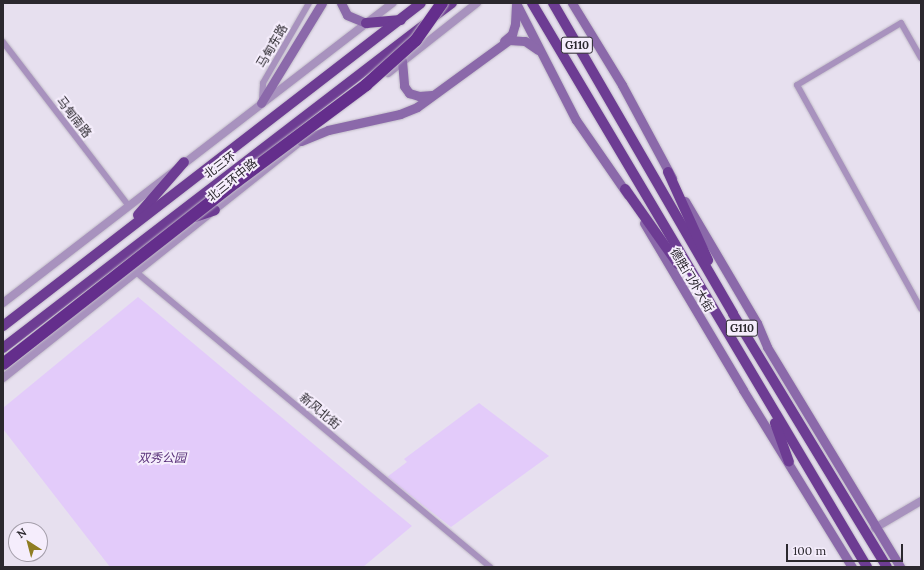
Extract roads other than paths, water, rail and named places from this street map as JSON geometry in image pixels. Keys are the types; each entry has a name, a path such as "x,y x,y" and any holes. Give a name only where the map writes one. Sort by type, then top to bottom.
{"highway":[{"name":"北三环","path":"3,326 125,230 401,20 421,3"},
{"path":"3,364 236,182 366,85 416,40 442,3"},
{"name":"北三环","path":"3,348 452,3"},
{"name":"德胜门外大街","path":"532,3 720,324 867,567"},
{"name":"德胜门外大街","path":"553,3 733,314 887,567"},
{"path":"366,24 401,20"},
{"path":"402,61 416,31"},
{"path":"125,230 184,162"},
{"path":"668,172 733,314"},
{"path":"625,189 720,324"},
{"path":"150,234 214,210"},
{"path":"3,322 19,312"},
{"path":"3,364 40,320"},
{"path":"769,404 788,462"}],"main road":[{"path":"261,103 322,3"},
{"path":"341,3 348,15 366,24"},
{"path":"301,141 328,130 400,114 417,107 500,45 512,34 515,24 516,3"},
{"name":"德胜门外大街","path":"516,3 576,120 625,189 739,383 852,567"},
{"path":"572,3 622,85 668,172 757,323 767,348 900,567"},
{"path":"578,3 579,13"},
{"path":"500,45 516,39 525,41 542,54"},
{"path":"402,61 404,86 409,93 419,96 432,95"}],"street":[{"name":"马甸东路","path":"261,103 263,83 309,3"},
{"path":"3,302 393,3"},
{"name":"北三环中路","path":"3,378 477,3"},
{"path":"921,58 901,23 797,85 921,309"},
{"name":"马甸南路","path":"3,42 128,205"},
{"name":"新风北街","path":"136,272 490,567"},
{"path":"875,528 921,501"}],"park label":[{"name":"双秀公园","path":"162,458"}]}
